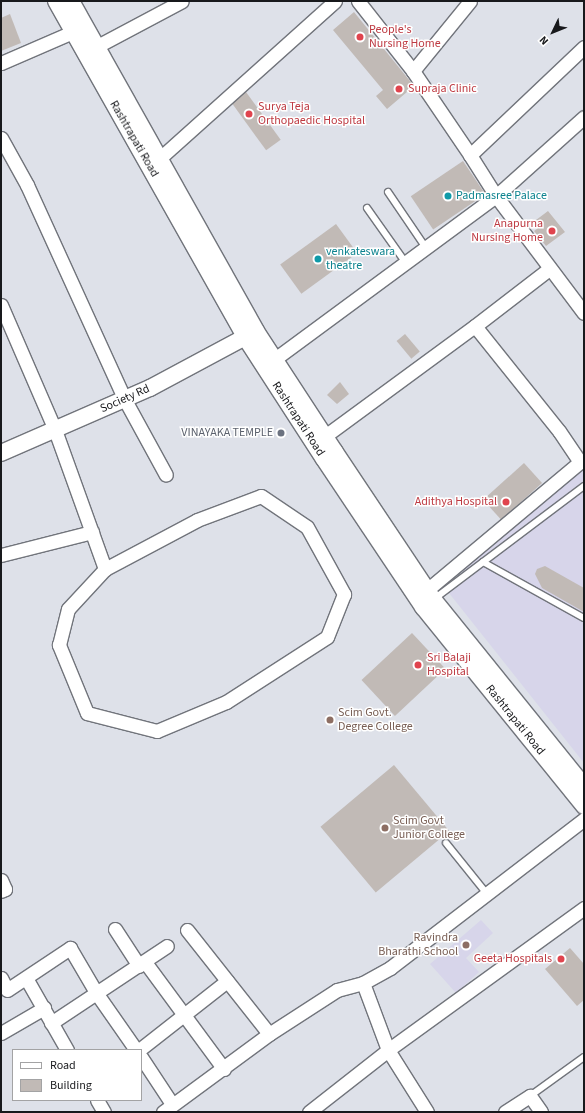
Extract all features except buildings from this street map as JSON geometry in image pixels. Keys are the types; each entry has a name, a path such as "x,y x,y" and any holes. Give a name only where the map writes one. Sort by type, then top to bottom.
{"street":[{"name":"Rashtrapati Road","path":"56,1 80,29"},
{"name":"Rashtrapati Road","path":"71,1 80,29 245,337 270,363 325,436 428,598 584,786"},
{"path":"91,49 182,1"},
{"path":"160,158 335,1"},
{"path":"358,1 413,71 496,196 549,269 584,313"},
{"path":"413,71 470,1"},
{"path":"1,63 80,29"},
{"path":"470,155 584,47"},
{"name":"Rashtrapati Road","path":"91,49 160,158 270,363 428,598 584,806"},
{"path":"270,363 496,196 584,117"},
{"path":"1,138 27,185 125,400 166,475"},
{"path":"325,436 475,326 549,269"},
{"path":"1,305 55,430 105,569"},
{"path":"428,598 580,462 559,432 475,326"},
{"name":"Society Rd","path":"1,453 125,400 245,337"},
{"path":"261,496 307,527 344,594 327,637 226,702 157,731 87,713 59,645 68,609 105,569 198,520 261,496"},
{"path":"1,555 92,532"},
{"path":"142,1059 168,1108 224,1069 269,1034 337,990 363,983 390,968 584,819"},
{"path":"1,880 5,889 1,891"},
{"path":"309,1112 388,1050 584,908"},
{"path":"115,929 224,1069"},
{"path":"187,930 269,1034"},
{"path":"51,1023 97,994 167,946"},
{"path":"1,978 7,990 70,948 97,994 137,1049"},
{"path":"26,978 67,1049"},
{"path":"139,1049 227,981"},
{"path":"363,983 388,1050 427,1112"},
{"path":"1,1033 44,1008"},
{"path":"505,1112 530,1096 541,1112"},
{"path":"98,1101 104,1112"}],"lane":[{"path":"388,192 426,248"},
{"path":"367,208 406,262"},
{"path":"428,598 483,562 584,486"},
{"path":"483,562 584,618"},
{"path":"446,844 487,894"},
{"path":"530,1096 584,1058"}],"shaded area":[{"path":"584,466 584,763 441,583"},
{"name":"Ravindra Bharathi School","path":"481,920 493,933 466,958 479,972 456,993 430,964"}],"place":[{"name":"People's Nursing Home","path":"360,37"},
{"name":"Supraja Clinic","path":"399,89"},
{"name":"Surya Teja Orthopaedic Hospital","path":"249,114"},
{"name":"Padmasree Palace","path":"448,196"},
{"name":"Anapurna Nursing Home","path":"552,231"},
{"name":"venkateswara theatre","path":"318,259"},
{"name":"VINAYAKA TEMPLE","path":"281,433"},
{"name":"Adithya Hospital","path":"506,502"},
{"name":"Sri Balaji Hospital","path":"418,665"},
{"name":"Scim Govt. Degree College","path":"330,720"},
{"name":"Scim Govt Junior College","path":"385,828"},
{"name":"Ravindra Bharathi School","path":"466,945"},
{"name":"Geeta Hospitals","path":"561,959"}]}
